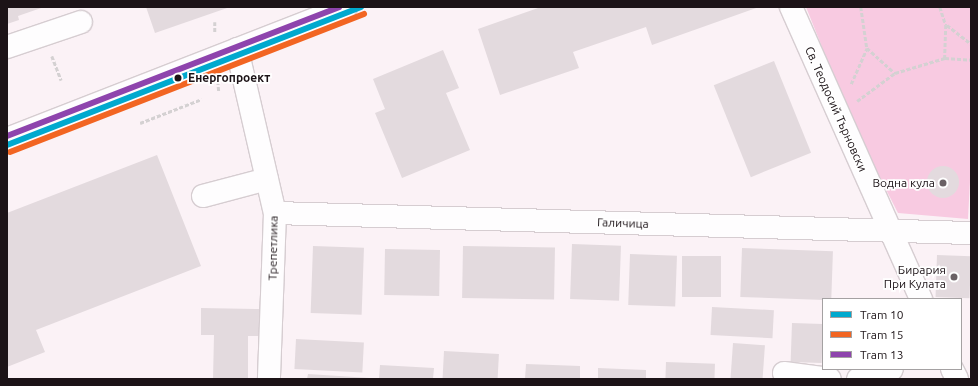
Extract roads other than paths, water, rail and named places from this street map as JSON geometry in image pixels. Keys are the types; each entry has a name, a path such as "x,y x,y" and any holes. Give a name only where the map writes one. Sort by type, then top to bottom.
{"street":[{"path":"7,139 346,7"},
{"name":"Св. Теодосий Търновски","path":"792,7 921,298"},
{"path":"7,47 81,22"},
{"name":"Трепетлика","path":"237,49 275,214 269,379"},
{"path":"203,196 267,179"},
{"name":"Галичица","path":"275,214 971,233"},
{"path":"858,379 889,370"},
{"path":"952,370 957,379"},
{"path":"784,373 830,379"}],"tram line":[{"name":"13","path":"7,136 339,7"},
{"name":"10","path":"7,145 361,7"},
{"name":"15","path":"10,152 364,14"}],"place":[{"name":"Енергопроект","path":"178,78"},
{"name":"Водна кула","path":"943,183"},
{"name":"Бирария При Кулата","path":"954,277"}]}
